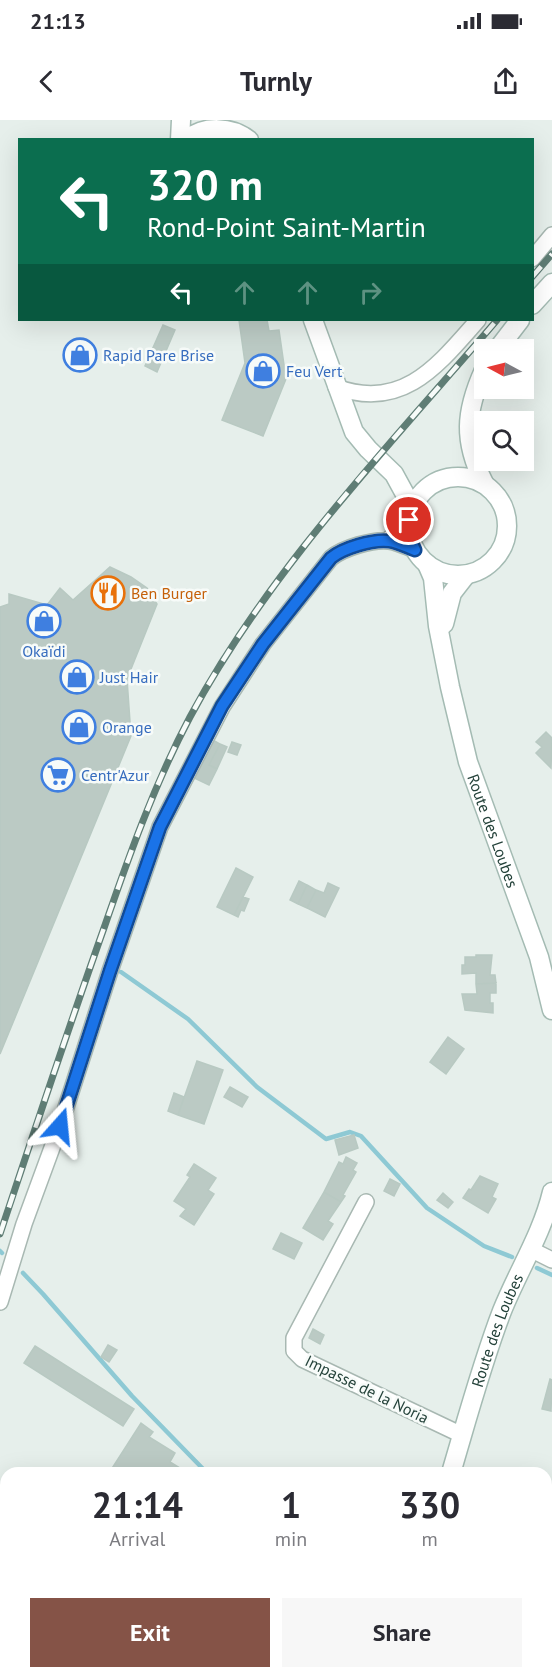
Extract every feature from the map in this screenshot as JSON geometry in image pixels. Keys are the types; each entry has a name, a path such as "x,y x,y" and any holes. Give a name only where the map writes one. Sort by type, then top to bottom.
{"main road":[{"path":"180,138 181,120"},
{"path":"189,138 201,131 225,125 246,138"},
{"path":"534,303 552,283"},
{"path":"313,321 354,432 394,474 406,496 411,541 421,557 442,573 466,575 479,571 499,554 508,528 507,515 502,502 484,483 464,476 419,480 394,474"},
{"path":"505,339 519,321"},
{"path":"410,516 421,494 454,466 468,439 474,392"},
{"path":"468,439 472,456 484,483"},
{"name":"Route des Loubes","path":"421,557 435,590 438,626 468,762 539,957 552,1010"},
{"name":"Route des Loubes","path":"443,649 446,608 456,586 466,575"},
{"name":"Route des Loubes","path":"453,1467 491,1339 552,1192"}],"street":[{"path":"534,257 552,235"},
{"path":"336,387 361,394 373,394 406,387 435,368 477,321"},
{"path":"0,1302 24,1224 60,1126 160,827 201,745 222,706 263,644 331,558 351,547 388,540 410,516"},
{"path":"388,540 421,557"},
{"name":"Impasse de la Noria","path":"366,1202 294,1338 294,1351 303,1359 462,1435"},
{"path":"530,1249 552,1260"}],"building":[{"name":"Feu Vert","path":"239,321 267,321 269,331 279,330 286,379 263,436 222,420 245,363"},
{"path":"163,325 175,330 157,372 145,366"},
{"name":"Centr'Azur","path":"110,567 147,588 157,604 127,679 131,736 0,1054 0,607 9,604 9,594 47,605 60,588 73,600"},
{"path":"546,732 552,738 551,768 536,753 542,747 536,742"},
{"path":"211,739 220,744 209,765 217,769 209,785 192,777"},
{"path":"232,742 241,745 237,755 228,752"},
{"path":"220,744 227,747 217,769 209,765"},
{"path":"236,868 253,877 234,915 217,907"},
{"path":"299,881 307,885 298,904 290,900"},
{"path":"328,883 339,888 325,917 307,908 316,890 324,893"},
{"path":"307,885 316,890 307,908 298,904"},
{"path":"243,897 249,899 244,911 241,910 238,917 234,915"},
{"path":"476,955 492,955 490,975 495,975 496,983 476,984 476,973 462,974 465,957 476,957"},
{"path":"496,983 496,993 490,993 493,1013 465,1010 462,994 477,994 476,984"},
{"path":"448,1037 464,1049 446,1074 430,1062"},
{"path":"197,1061 223,1070 204,1124 178,1115"},
{"path":"230,1087 248,1097 242,1107 224,1097"},
{"path":"174,1093 184,1097 178,1115 168,1111"},
{"path":"354,1135 358,1148 339,1155 335,1140"},
{"path":"346,1157 357,1163 353,1170 356,1172 341,1202 324,1192 339,1162 343,1164"},
{"path":"194,1164 216,1178 208,1190 214,1194 194,1225 180,1216 186,1209 174,1201 190,1177 187,1175"},
{"path":"480,1176 498,1184 492,1197 496,1199 488,1213 463,1198"},
{"path":"390,1179 400,1184 394,1196 384,1191"},
{"path":"324,1192 341,1202 328,1221 333,1224 323,1240 303,1228"},
{"path":"443,1193 453,1202 448,1208 437,1200"},
{"path":"281,1233 302,1243 294,1259 273,1249"},
{"path":"313,1329 324,1335 320,1344 309,1338"},
{"path":"108,1345 117,1350 109,1362 101,1357"},
{"path":"35,1346 134,1409 123,1426 24,1363"},
{"path":"550,1379 552,1380 551,1411 542,1409"},
{"path":"141,1423 153,1432 149,1437 175,1453 170,1462 178,1467 113,1467"}],"waterway":[{"path":"121,972 188,1019 257,1087 326,1139 350,1132 361,1136 427,1208 484,1246 512,1257"},
{"path":"537,1268 552,1275"},
{"path":"23,1273 132,1396 201,1467"}],"railway":[{"path":"534,275 552,254"},
{"path":"0,1234 77,1004 133,848 165,769 190,717 221,663 293,560 373,462 496,321"}],"place":[{"name":"Rapid Pare Brise","path":"80,355"},
{"name":"Feu Vert","path":"263,371"},
{"name":"Ben Burger","path":"108,593"},
{"name":"Okaïdi","path":"44,621"},
{"name":"Just Hair","path":"77,677"},
{"name":"Orange","path":"79,727"},
{"name":"Centr'Azur","path":"58,775"}],"route":[{"path":"60,1126 160,827 222,706 263,644 331,558 351,547 388,540 415,550 411,541 409,520"}]}
